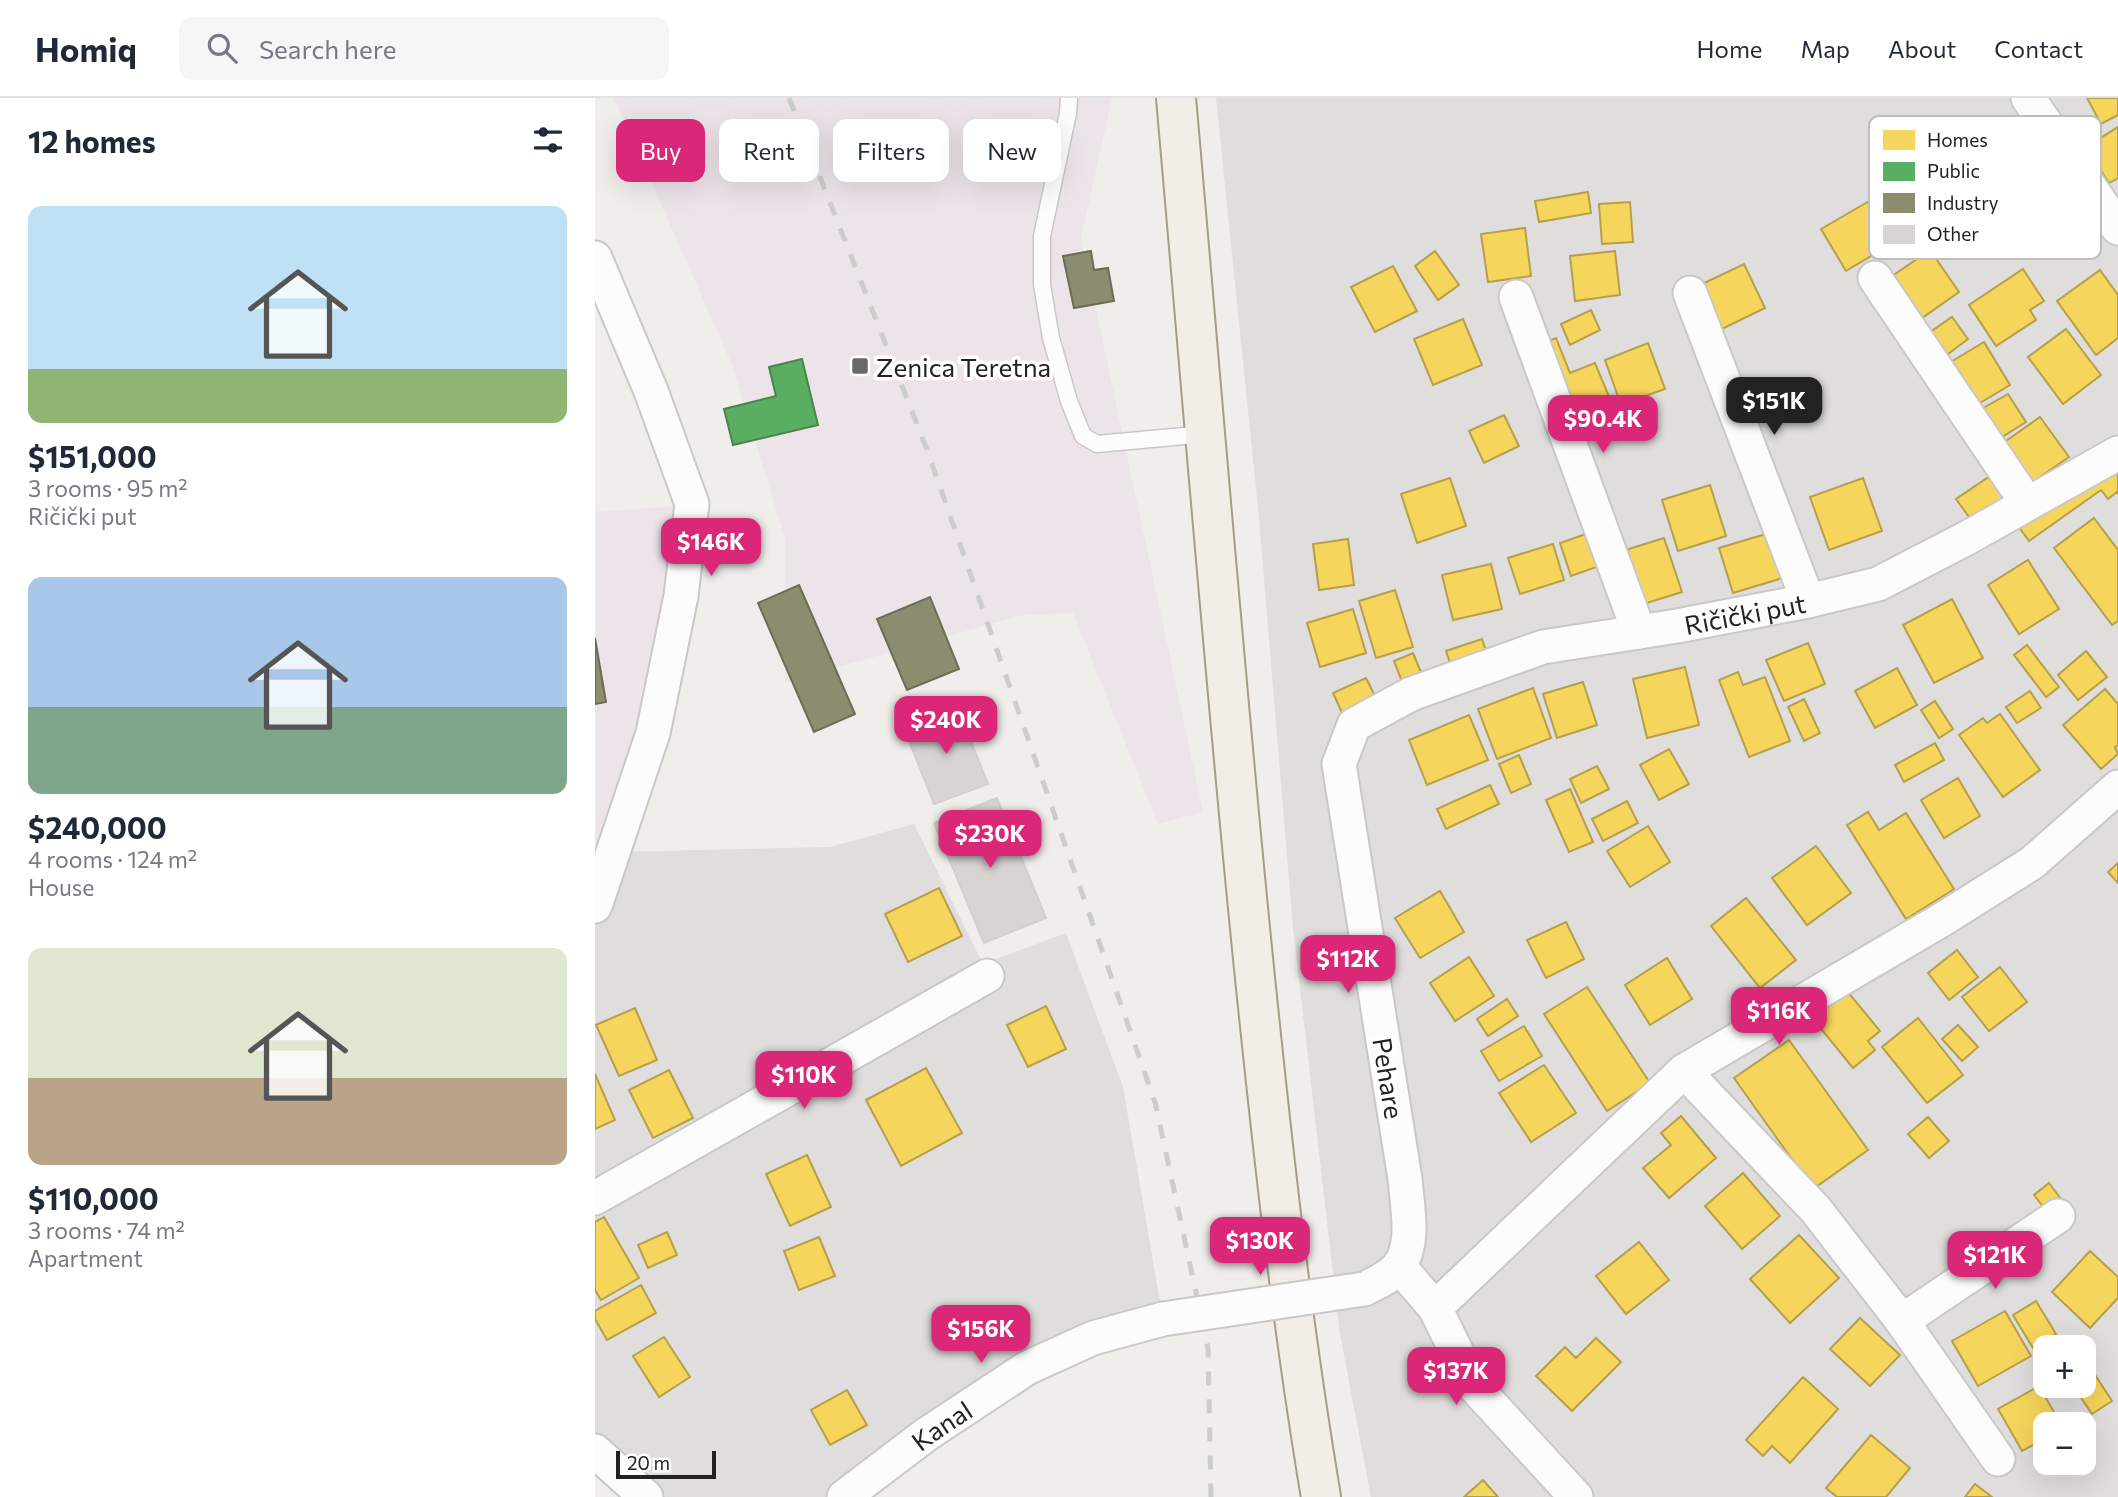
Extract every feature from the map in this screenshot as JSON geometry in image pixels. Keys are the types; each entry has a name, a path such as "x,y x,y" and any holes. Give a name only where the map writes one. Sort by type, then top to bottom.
{"main road":[{"path":"1176,98 1236,796 1262,1049 1292,1319 1321,1497"}],"street":[{"path":"2028,98 2040,116"},
{"path":"2101,203 2118,228"},
{"path":"595,258 651,391 692,504 681,596 653,733 595,906"},
{"path":"1875,278 2027,503"},
{"path":"1690,293 1808,601"},
{"path":"1516,297 1639,632"},
{"name":"Ričički put","path":"1354,725 1411,694 1543,647 1808,601 1878,584 1967,538 2118,453"},
{"name":"Pehare","path":"1354,725 1339,764 1405,1179 1408,1245 1399,1266"},
{"path":"1435,1308 1684,1071 1931,926 2032,863 2118,788"},
{"path":"595,1198 987,976"},
{"path":"1684,1071 1816,1210 1902,1321 1998,1459"},
{"path":"1902,1321 2057,1216"},
{"path":"1399,1266 1435,1308 1473,1385 1576,1497"},
{"name":"Kanal","path":"844,1497 927,1434 1027,1368 1093,1338 1163,1319 1364,1289 1385,1279 1399,1266"},
{"path":"595,1451 646,1497"}],"lane":[{"path":"1069,98 1042,236 1042,285 1051,338 1069,401 1083,436 1097,444 1206,434"}],"shaded area":[{"path":"614,98 1112,98 1081,239 1203,812 1158,824 1073,613 1023,615 785,682 785,539 732,365 651,182 705,182 705,119 623,119"},
{"path":"1216,98 2118,98 2118,1497 1371,1497 1340,1334 1293,928 1259,518"},
{"path":"693,505 595,912 595,512"},
{"path":"914,824 983,964 1066,933 1123,1087 1163,1319 1093,1338 844,1497 646,1497 595,1451 595,912 616,852 830,847"}],"building: Homes":[{"path":"2087,98 2118,98 2118,115 2101,124 2101,116 2097,116"},
{"path":"2118,127 2118,178 2109,183 2101,170 2101,138"},
{"path":"1588,192 1591,213 1539,222 1535,201"},
{"path":"1869,201 1869,257 1846,271 1821,229"},
{"path":"1630,202 1633,242 1602,244 1599,204"},
{"path":"1525,228 1531,276 1488,282 1481,234"},
{"path":"1435,251 1459,285 1438,300 1415,266"},
{"path":"1615,251 1620,295 1575,301 1570,256"},
{"path":"1917,259 1936,259 1959,292 1915,323 1885,281"},
{"path":"1744,264 1765,308 1720,330 1700,285"},
{"path":"1393,266 1417,311 1375,332 1351,287"},
{"path":"2023,269 2044,301 2030,310 2036,320 1996,346 1969,305"},
{"path":"2100,270 2118,295 2118,338 2096,355 2057,301"},
{"path":"1591,310 1600,330 1570,345 1561,324"},
{"path":"1952,317 1968,339 1940,360 1923,337"},
{"path":"1463,319 1482,365 1433,385 1414,339"},
{"path":"2066,329 2101,375 2063,404 2028,357"},
{"path":"1556,338 1570,373 1595,363 1615,411 1570,429 1536,346"},
{"path":"1984,342 2010,385 1970,409 1944,366"},
{"path":"1648,343 1665,389 1621,405 1605,360"},
{"path":"2008,394 2026,422 1994,442 1976,412"},
{"path":"1504,415 1519,446 1484,463 1469,431"},
{"path":"2040,417 2069,457 2024,488 1996,448"},
{"path":"2116,471 2118,494 2117,492 2108,499 2101,490 2029,541 2014,520"},
{"path":"1993,474 2008,496 1972,521 1956,499"},
{"path":"1450,478 1466,526 1417,543 1401,494"},
{"path":"1863,478 1882,531 1829,550 1810,497"},
{"path":"1710,485 1726,536 1678,551 1662,500"},
{"path":"2094,518 2118,550 2118,621 2112,625 2054,548"},
{"path":"1597,530 1608,563 1571,576 1560,543"},
{"path":"1769,533 1783,578 1733,593 1719,548"},
{"path":"1664,538 1682,592 1637,606 1619,552"},
{"path":"1348,539 1354,585 1319,590 1313,544"},
{"path":"1553,544 1564,580 1520,594 1508,558"},
{"path":"2028,560 2059,609 2019,634 1988,585"},
{"path":"1491,564 1502,609 1453,620 1442,575"},
{"path":"1395,590 1413,647 1376,658 1359,601"},
{"path":"1952,599 1983,658 1934,683 1903,625"},
{"path":"1353,609 1366,653 1320,667 1307,623"},
{"path":"1482,639 1488,657 1452,669 1446,651"},
{"path":"1808,643 1825,684 1784,701 1766,660"},
{"path":"2027,645 2059,687 2046,697 2014,655"},
{"path":"2086,651 2107,677 2078,700 2058,675"},
{"path":"1413,653 1423,677 1403,684 1394,661"},
{"path":"1685,667 1699,725 1647,738 1633,679"},
{"path":"1897,668 1917,705 1875,728 1855,691"},
{"path":"1738,672 1743,685 1765,677 1790,741 1749,757 1719,680"},
{"path":"1366,678 1377,700 1343,715 1333,693"},
{"path":"1583,682 1597,725 1557,738 1543,694"},
{"path":"1533,688 1551,738 1497,759 1478,709"},
{"path":"2105,689 2118,704 2118,745 2115,747 2118,754 2101,769 2063,725"},
{"path":"2030,691 2041,708 2017,723 2006,707"},
{"path":"1804,699 1820,733 1804,741 1788,707"},
{"path":"1935,701 1953,729 1939,738 1921,710"},
{"path":"2000,714 2040,770 2003,797 1959,735 1983,718 1987,723"},
{"path":"1469,715 1488,760 1427,785 1409,740"},
{"path":"1935,743 1944,760 1904,782 1895,765"},
{"path":"1669,749 1689,784 1659,800 1640,765"},
{"path":"1519,755 1531,784 1511,793 1499,764"},
{"path":"1597,766 1609,789 1581,803 1570,779"},
{"path":"1958,778 1980,816 1944,838 1921,800"},
{"path":"1490,785 1499,804 1446,829 1437,809"},
{"path":"1570,789 1593,842 1569,852 1546,800"},
{"path":"1627,801 1638,823 1603,841 1592,819"},
{"path":"1868,812 1879,830 1906,813 1954,889 1906,919 1847,825"},
{"path":"1648,826 1670,862 1630,887 1607,851"},
{"path":"1816,846 1851,893 1807,925 1772,878"},
{"path":"2118,863 2118,883 2108,872"},
{"path":"939,888 962,936 908,962 885,914"},
{"path":"1440,891 1464,932 1420,958 1395,918"},
{"path":"1746,898 1796,960 1760,988 1711,926"},
{"path":"1566,922 1584,959 1546,978 1527,940"},
{"path":"1957,950 1978,977 1949,1000 1928,973"},
{"path":"1469,957 1494,996 1455,1021 1430,983"},
{"path":"1667,958 1692,999 1650,1025 1625,985"},
{"path":"2000,967 2027,1002 1989,1031 1962,997"},
{"path":"1587,987 1650,1083 1607,1111 1544,1014"},
{"path":"1847,991 1880,1031 1868,1041 1875,1050 1853,1068 1813,1019"},
{"path":"1507,999 1518,1016 1488,1036 1477,1019"},
{"path":"1046,1006 1066,1049 1028,1067 1007,1025"},
{"path":"635,1008 657,1060 619,1076 596,1025"},
{"path":"1918,1018 1963,1075 1927,1103 1882,1047"},
{"path":"1958,1025 1978,1047 1962,1061 1942,1039"},
{"path":"1524,1026 1542,1056 1499,1081 1481,1051"},
{"path":"1789,1040 1868,1150 1813,1189 1734,1078"},
{"path":"1544,1065 1576,1113 1531,1142 1499,1093"},
{"path":"926,1068 962,1133 901,1166 866,1100"},
{"path":"669,1070 693,1118 653,1138 629,1090"},
{"path":"595,1074 615,1120 595,1129"},
{"path":"1681,1116 1716,1158 1669,1198 1643,1168 1671,1145 1661,1133"},
{"path":"1928,1117 1949,1141 1929,1158 1908,1134"},
{"path":"807,1155 831,1207 790,1226 766,1174"},
{"path":"1743,1173 1780,1216 1742,1249 1705,1206"},
{"path":"2049,1183 2064,1203 2049,1214 2034,1195"},
{"path":"604,1217 639,1278 601,1300 595,1290 595,1222"},
{"path":"667,1232 677,1255 648,1268 638,1245"},
{"path":"1799,1235 1839,1278 1790,1323 1750,1279"},
{"path":"819,1237 835,1276 799,1290 784,1251"},
{"path":"1639,1242 1669,1280 1626,1314 1596,1276"},
{"path":"2090,1251 2118,1277 2118,1298 2090,1328 2052,1292"},
{"path":"641,1285 656,1313 607,1340 595,1319 595,1311"},
{"path":"2036,1301 2056,1334 2033,1335 2033,1348 2013,1315"},
{"path":"2005,1311 2031,1356 1978,1386 1952,1341"},
{"path":"1860,1318 1900,1355 1870,1386 1830,1349"},
{"path":"664,1337 690,1377 659,1397 633,1356"},
{"path":"1596,1338 1621,1362 1572,1411 1536,1376 1565,1347 1576,1358"},
{"path":"2096,1376 2112,1401 2091,1412 2081,1398 2096,1398"},
{"path":"1803,1377 1838,1409 1790,1463 1772,1446 1763,1456 1746,1440"},
{"path":"2033,1389 2033,1398 2046,1398 2054,1412 2033,1412 2033,1445 2022,1451 1998,1409"},
{"path":"847,1390 867,1425 830,1445 811,1410"},
{"path":"1871,1435 1910,1468 1886,1497 1837,1497 1826,1488"},
{"path":"1483,1480 1498,1497 1464,1497"},
{"path":"1975,1484 1992,1497 1965,1497"}],"building: Public":[{"path":"802,359 818,425 733,445 724,409 776,396 769,367"}],"building: Industry":[{"path":"1091,251 1094,270 1108,268 1114,301 1074,308 1063,256"},
{"path":"799,585 855,714 814,732 758,603"},
{"path":"930,597 959,669 907,690 877,619"},
{"path":"595,638 606,702 595,704"}],"building: Other":[{"path":"958,708 988,784 934,804 904,728"},
{"path":"997,798 1046,918 984,943 934,823"}],"railway":[{"path":"789,98 926,447 1155,1102 1208,1348 1211,1497"}],"place":[{"name":"Zenica Teretna","path":"860,366"}]}
